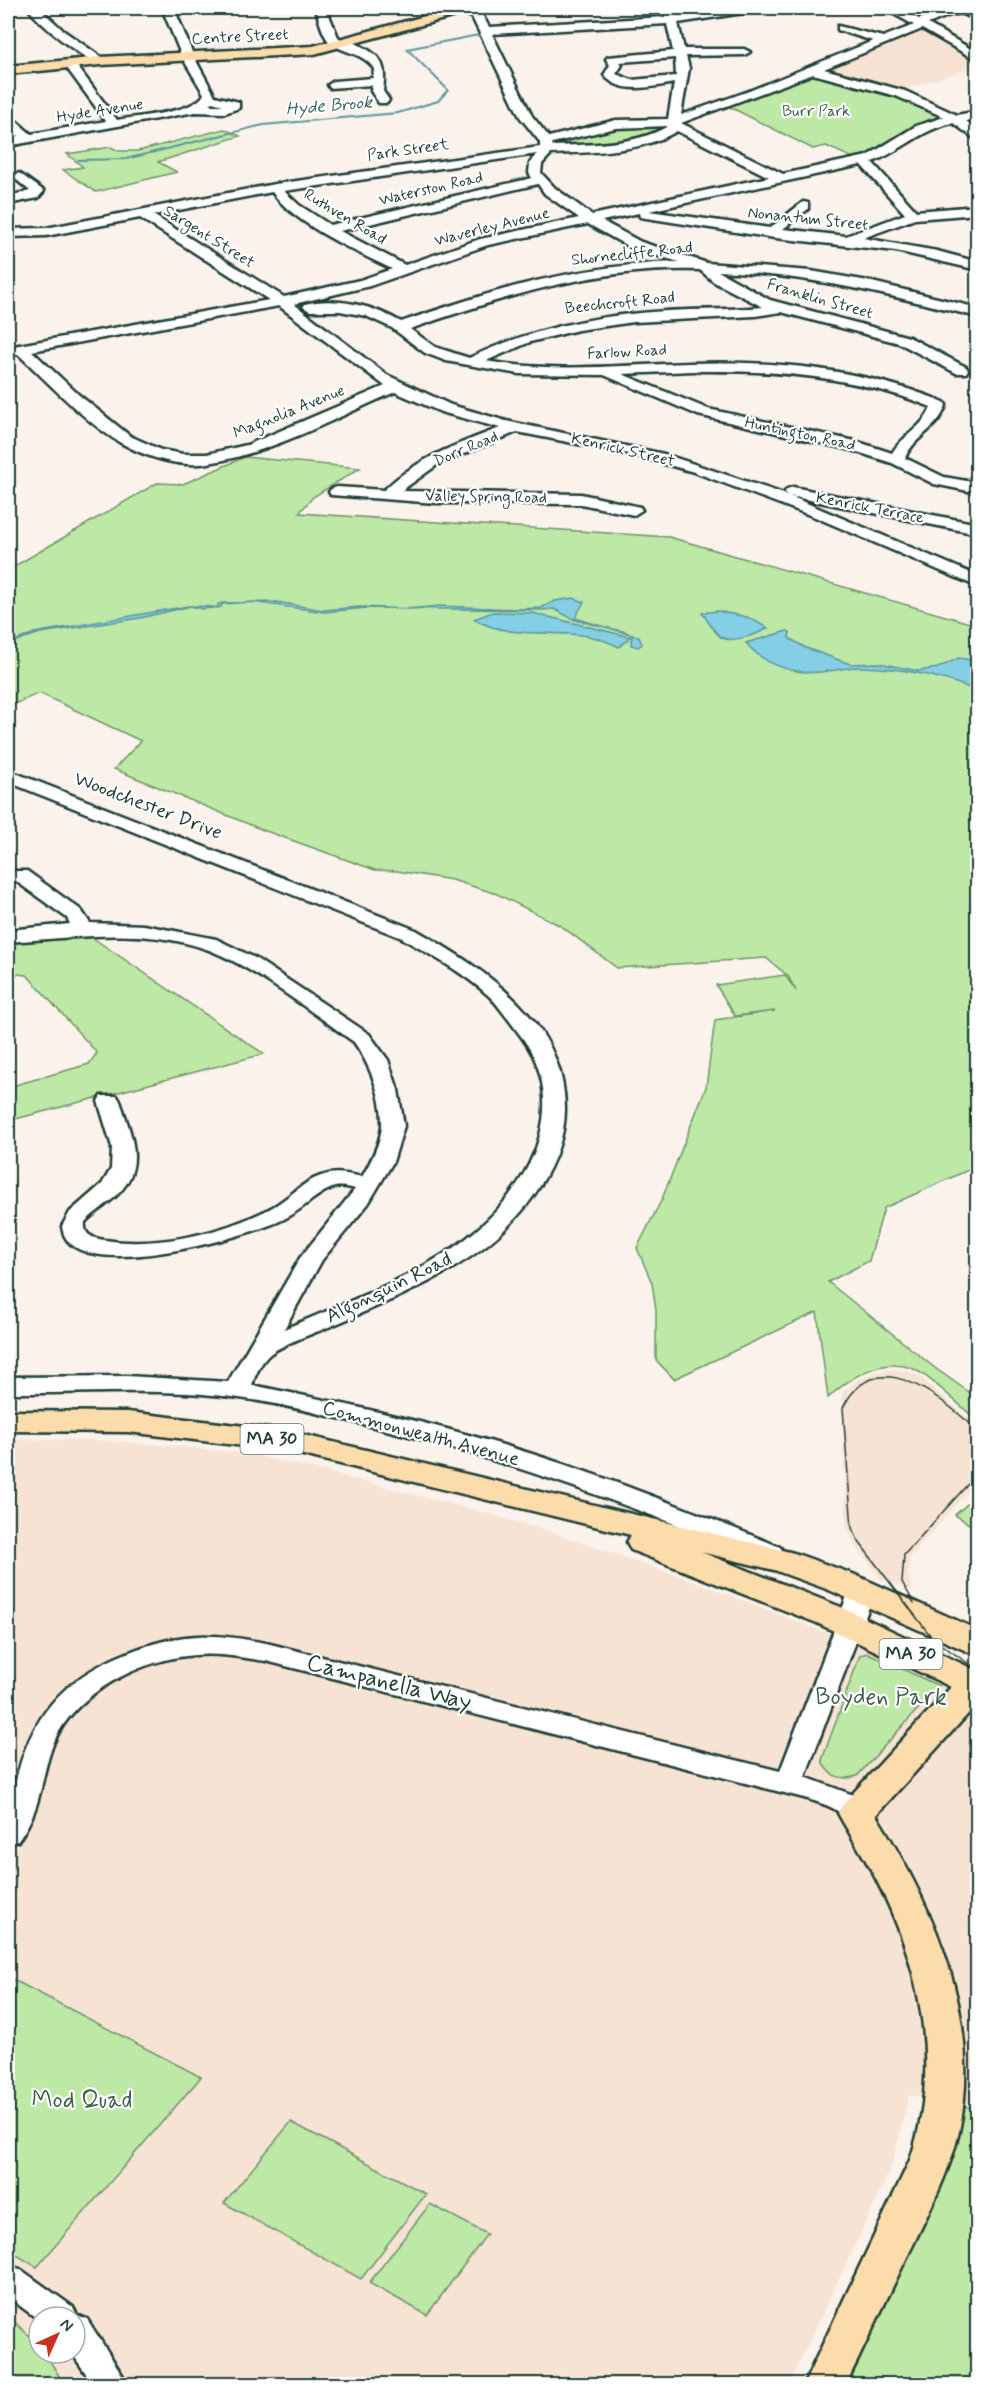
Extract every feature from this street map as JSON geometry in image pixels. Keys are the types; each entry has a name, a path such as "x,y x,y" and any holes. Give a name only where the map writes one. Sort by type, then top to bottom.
{"main road":[{"path":"403,8 411,25"},
{"name":"Centre Street","path":"8,70 100,61 288,53 344,44 466,9"},
{"name":"Commonwealth Avenue","path":"8,1421 128,1422 248,1435 378,1461 531,1501 751,1552 817,1572 978,1644"},
{"name":"Commonwealth Avenue","path":"531,1501 733,1576 849,1624 976,1683"},
{"path":"825,2385 925,2174 938,2131 947,2075 945,2026 938,1992 914,1919 877,1845 856,1813 976,1683"}],"street":[{"path":"33,8 60,33 100,61"},
{"path":"168,8 188,57 209,98"},
{"path":"321,8 333,39 377,63 380,69 376,81 377,92 383,100"},
{"path":"669,8 683,68 674,125 782,179"},
{"path":"484,31 672,20 756,8"},
{"path":"888,8 978,58"},
{"path":"466,9 477,15 526,117 547,146 536,163 539,180"},
{"name":"Park Street","path":"547,146 612,147 662,135 674,125 923,27 942,16 970,11"},
{"path":"842,28 884,41"},
{"path":"681,79 627,84 615,81 610,75 616,65 612,59 744,52"},
{"path":"70,64 114,124"},
{"path":"813,70 897,92 958,118 978,137"},
{"path":"334,85 376,81"},
{"name":"Hyde Avenue","path":"8,142 196,109 225,109 235,105 209,98 196,109"},
{"name":"Waverley Avenue","path":"14,350 288,306 313,296 364,283 465,247 864,161 889,152 925,127 978,115"},
{"path":"8,118 29,139"},
{"name":"Park Street","path":"144,215 275,188 547,146 616,124 674,125"},
{"path":"864,161 914,215"},
{"path":"8,200 33,195 38,191 19,177"},
{"name":"Franklin Street","path":"539,180 592,221 636,245 702,265 738,289 780,308 904,340 961,370"},
{"name":"Waterston Road","path":"330,229 539,180"},
{"name":"Ruthven Road","path":"275,188 278,194 330,229 402,269"},
{"path":"775,234 777,228 803,206"},
{"path":"841,240 870,232 914,215 978,210"},
{"name":"Nonantum Street","path":"634,212 775,234 881,244 957,259 978,266"},
{"name":"Sargent Street","path":"8,233 46,232 144,215 288,306"},
{"path":"870,232 869,237 881,244"},
{"path":"957,259 978,254"},
{"name":"Shornecliffe Road","path":"401,327 527,285 588,274 702,265 851,281 920,296 978,313"},
{"name":"Farlow Road","path":"313,296 326,304"},
{"name":"Farlow Road","path":"288,306 326,304 366,312 401,327 430,350 470,363 537,372 599,372"},
{"name":"Kenrick Street","path":"288,306 395,387 446,409 516,427 657,456 762,491 978,582"},
{"name":"Beechcroft Road","path":"470,363 513,342 571,326 670,315 780,308"},
{"name":"Magnolia Avenue","path":"14,350 125,439 158,454 194,459 216,458 252,448 395,387"},
{"name":"Farlow Road","path":"625,374 717,366 800,370 846,376 939,405 934,417 908,441"},
{"name":"Huntington Road","path":"599,372 625,374 702,412 821,437 897,460 940,481 978,488"},
{"name":"Dorr Road","path":"389,494 399,483 434,461 516,427"},
{"path":"871,451 908,441"},
{"path":"897,460 908,441"},
{"name":"Kenrick Terrace","path":"762,491 794,492 978,529"},
{"name":"Valley Spring Road","path":"338,492 477,500 581,499 634,510"},
{"name":"Woodchester Drive","path":"8,776 273,879"},
{"path":"20,875 74,914 80,921 81,929"},
{"name":"Algonquin Road","path":"261,1349 424,1276 468,1249 516,1205 531,1182 543,1161 553,1134 555,1112 554,1086 548,1063 524,1025 496,992 448,957 409,934 273,879"},
{"path":"8,936 81,929 144,931 209,944 248,962 362,1038 377,1060 387,1090 393,1126 382,1162 369,1186 312,1258 261,1349 242,1377 238,1390"},
{"path":"109,1101 125,1154 124,1169 116,1183 74,1221 72,1228 75,1236 87,1244 126,1249 176,1244 271,1217 329,1181 369,1186"},
{"name":"Commonwealth Avenue","path":"8,1385 84,1383 238,1390 411,1427 496,1452 691,1520 817,1572"},
{"path":"789,1783 862,1591"},
{"name":"Campanella Way","path":"8,1833 17,1822 28,1801 41,1741 57,1714 84,1687 100,1676 143,1659 189,1646 222,1645 267,1652 789,1783 824,1793 846,1803 856,1813"},
{"path":"8,2279 44,2305"},
{"path":"87,2348 111,2385"}],"shaded area":[{"path":"919,31 978,63 977,66 903,90 823,69"},
{"path":"898,1369 918,1375 977,1426 977,1481 910,1557 908,1574 912,1590 882,1580 854,1543 847,1528 846,1516 842,1393 855,1381 876,1372"},
{"path":"8,1440 96,1440 252,1455 478,1511 551,1532 698,1583 855,1644 931,1679 977,1705 977,2108 966,2103 961,2105 909,2095 894,2158 789,2384 8,2384"}],"green space":[{"name":"Burr Park","path":"814,74 896,96 944,117 912,127 879,151 855,159 826,146 813,149 728,106"},
{"path":"665,126 658,133 632,141 557,146 555,144 579,133 593,130"},
{"path":"224,129 240,136 158,162 177,172 96,192 63,170 83,167 67,154 111,147 119,151 138,151"},
{"path":"245,457 360,468 313,497 299,513 669,537 977,625 977,1166 884,1208 869,1261 828,1282 935,1368 977,1398 977,1420 918,1371 900,1365 888,1365 866,1371 846,1383 828,1398 817,1312 674,1379 656,1360 656,1310 652,1283 637,1248 662,1199 706,1087 715,1020 775,1011 735,1016 716,985 785,975 796,991 788,976 766,958 617,968 561,926 497,894 452,880 397,871 375,870 263,830 114,769 141,741 39,693 8,707 8,570 157,483 183,484"},
{"path":"84,932 264,1054 8,1121 8,1087 89,1064 97,1053 27,975 8,973 8,938"},
{"path":"977,1495 978,1528 977,1529 955,1515"},
{"name":"Boyden Park","path":"868,1653 939,1686 857,1776 845,1778 835,1776 827,1770 822,1760 860,1655"},
{"name":"Mod Quad","path":"8,1977 201,2077 37,2267 8,2250"},
{"path":"961,2105 977,2109 977,2384 842,2384"},
{"path":"291,2122 426,2194 361,2279 224,2203"},
{"path":"430,2204 487,2234 427,2315 369,2283"},
{"path":"8,2316 27,2334 27,2365 52,2365 64,2384 8,2384"}],"water":[{"path":"573,598 584,602 575,618 607,628 575,620 554,609 541,610 414,609 439,606 541,608 555,601"},
{"path":"255,602 277,602 323,610 360,607 392,608 325,612"},
{"path":"191,606 140,618 40,633 8,644 34,633"},
{"path":"191,606 207,606 216,608 203,609"},
{"path":"717,611 747,617 768,628 745,637 726,639 716,632 702,613"},
{"path":"493,612 533,613 630,637 619,647 588,636 515,632 474,619"},
{"path":"790,632 789,638 806,648 850,664 879,663 918,671 938,668 959,658 977,661 977,691 935,677 891,669 857,667 818,672 795,671 773,664 746,643"},
{"path":"629,634 639,637 642,644 638,647 631,645 632,636"}],"waterway":[{"name":"Hyde Brook","path":"78,160 126,159 263,125 398,113 438,101 448,90 407,49 479,35"}],"tram line":[{"path":"978,1431 929,1392 910,1382 891,1377 873,1379 857,1388 843,1408 852,1528 859,1542 933,1639 978,1670"},
{"path":"914,1603 902,1582 904,1555 978,1473"}]}
